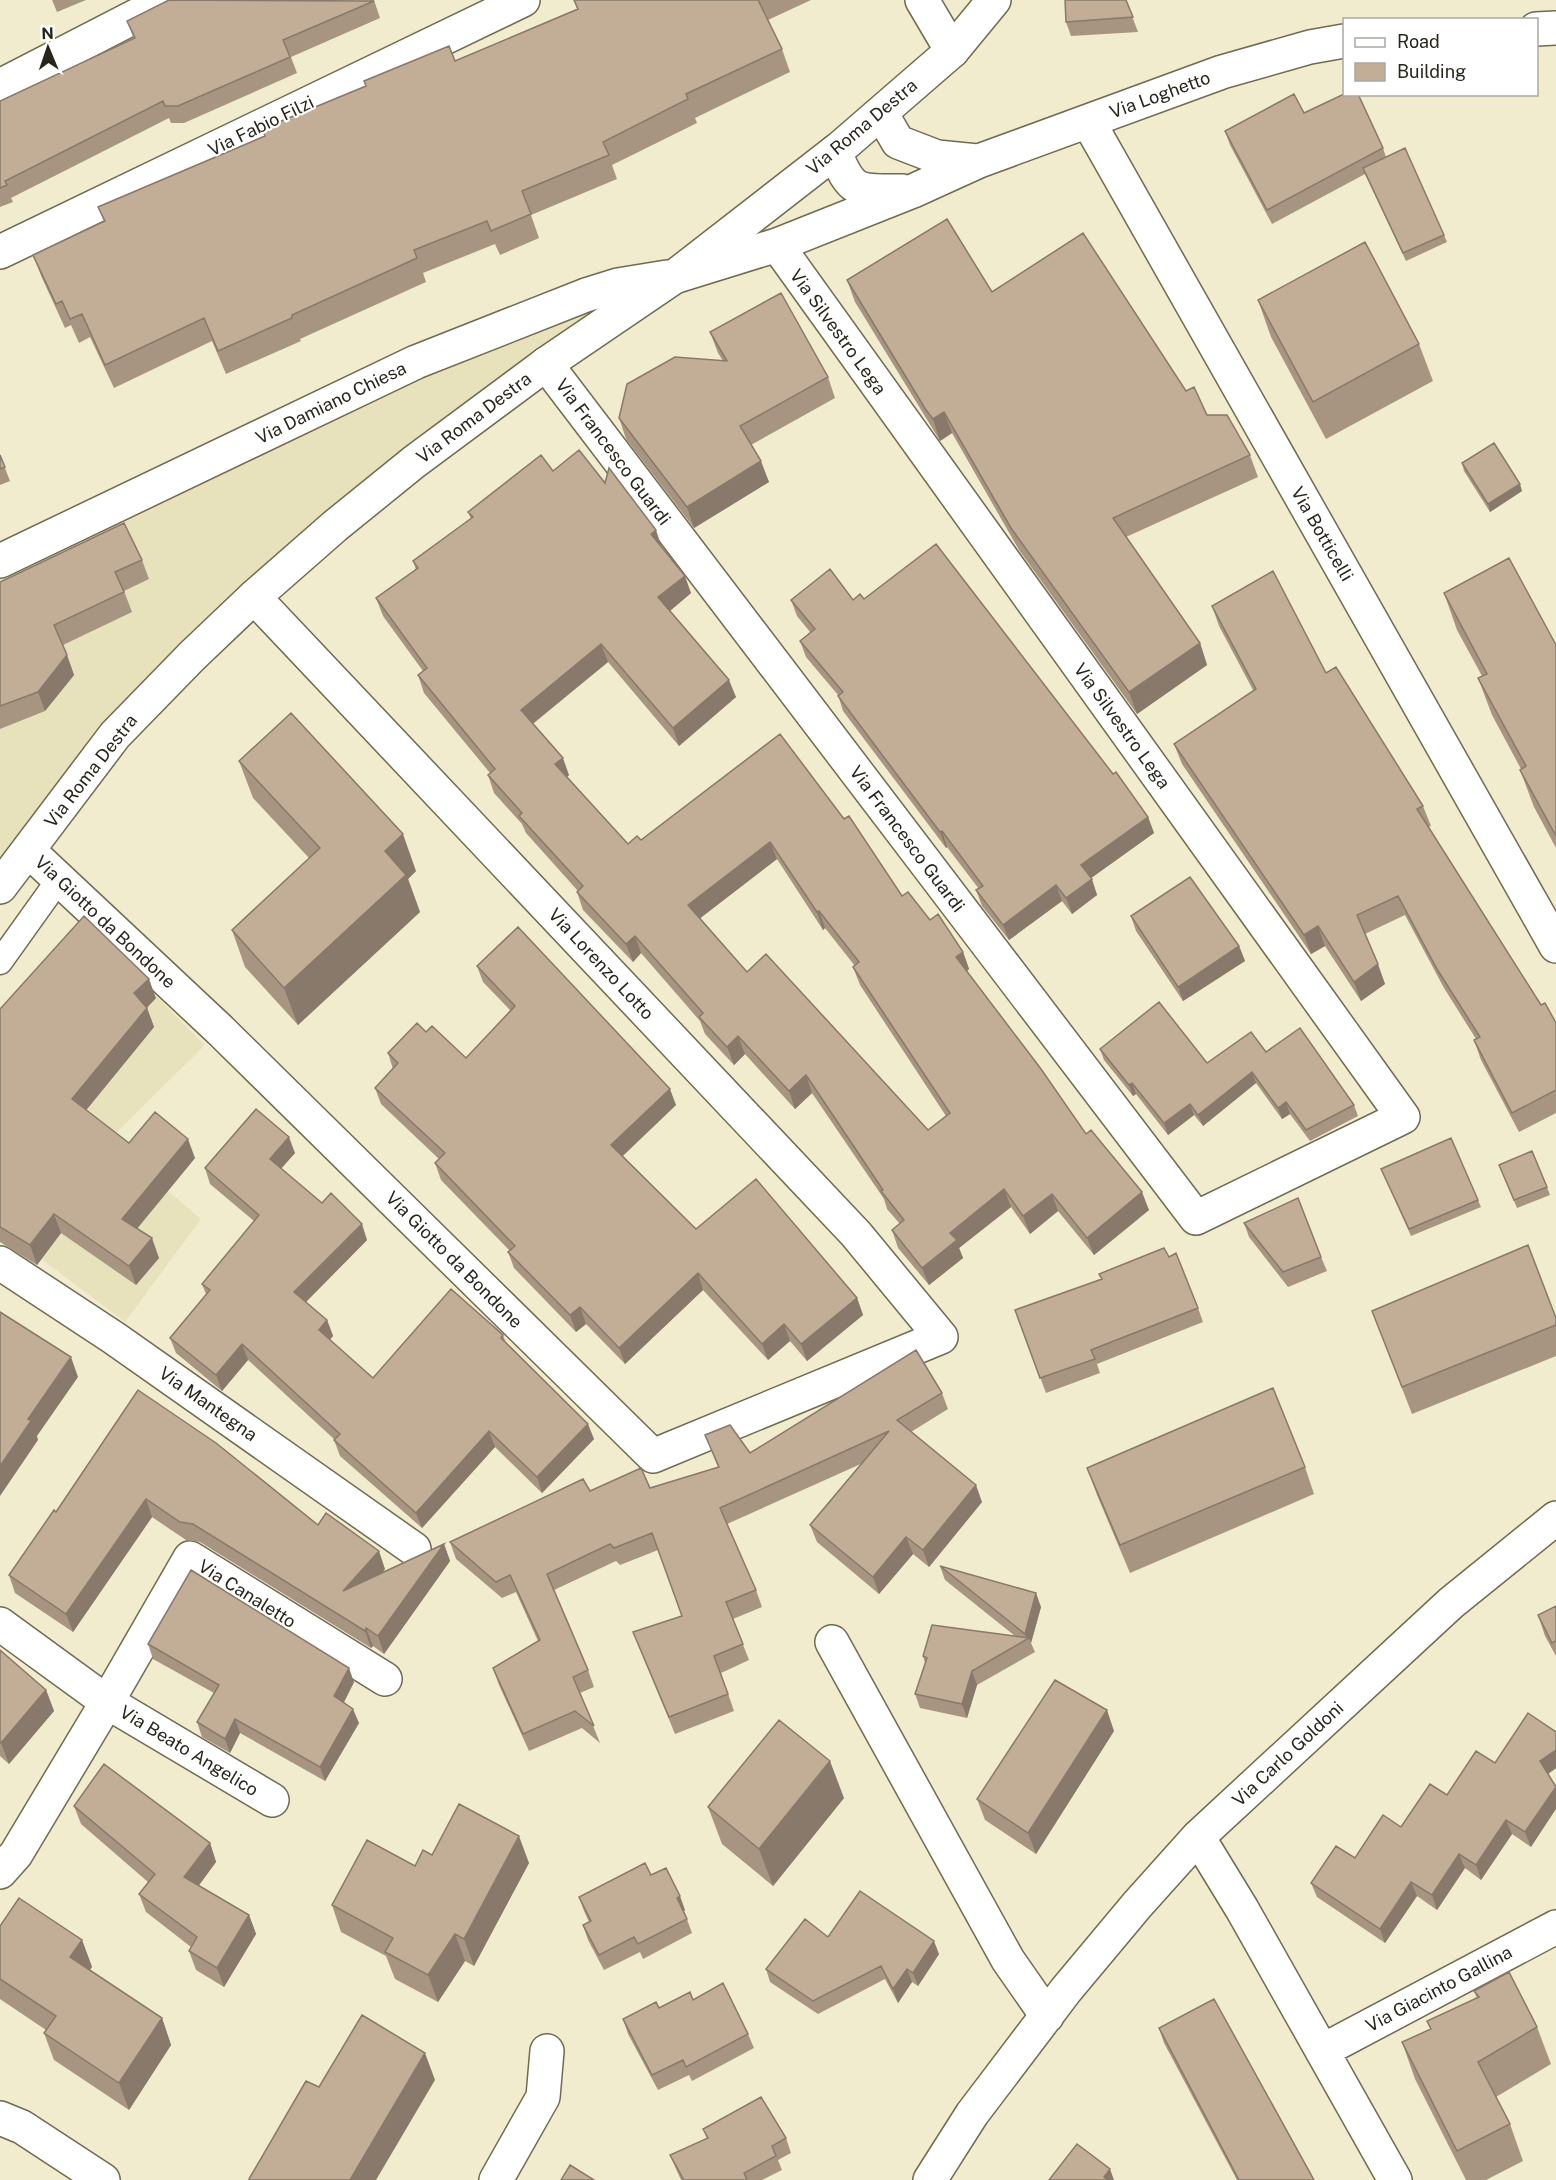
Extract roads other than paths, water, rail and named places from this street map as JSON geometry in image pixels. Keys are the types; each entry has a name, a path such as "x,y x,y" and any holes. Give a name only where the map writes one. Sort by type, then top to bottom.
{"street":[{"path":"0,86 167,0"},
{"name":"Via Fabio Filzi","path":"0,252 523,0"},
{"path":"922,0 952,51"},
{"name":"Via Roma Destra","path":"0,887 115,735 192,656 254,597 414,462 546,364 674,276 835,152 952,51 994,0"},
{"path":"1538,28 1556,28"},
{"name":"Via Loghetto","path":"674,276 777,245 913,191 979,161 1222,72 1310,47 1343,41"},
{"name":"Via Loghetto","path":"881,113 898,142 937,157 957,161 979,161"},
{"name":"Via Botticelli","path":"1089,121 1556,946"},
{"name":"Via Loghetto","path":"835,152 844,176 855,186 865,190 913,191"},
{"name":"Via Silvestro Lega","path":"777,245 1403,1117 1303,1166"},
{"name":"Via Damiano Chiesa","path":"0,561 416,362 586,295 618,285 674,276"},
{"name":"Via Francesco Guardi","path":"546,364 1196,1218 1303,1166"},
{"name":"Via Lorenzo Lotto","path":"254,597 856,1234 941,1337"},
{"name":"Via Giotto da Bondone","path":"29,851 229,1039 653,1456 941,1337"},
{"name":"Via Mantegna","path":"0,1263 114,1338 414,1549"},
{"name":"Via Carlo Goldoni","path":"930,2180 972,2114 1047,2016 1137,1905 1198,1837 1451,1603 1556,1518"},
{"name":"Via Canaletto","path":"107,1702 190,1558 385,1679"},
{"name":"Via Beato Angelico","path":"0,1624 107,1702 272,1800"},
{"path":"832,1642 1008,1960 1047,2016"},
{"name":"Via Beato Angelico","path":"0,1872 16,1854 107,1702"},
{"path":"1198,1837 1395,2180"},
{"name":"Via Giacinto Gallina","path":"1322,2051 1556,1927"},
{"path":"496,2180 543,2097 547,2051"},
{"path":"0,2118 22,2127 102,2180"}],"lane":[{"path":"0,962 60,878"}]}
